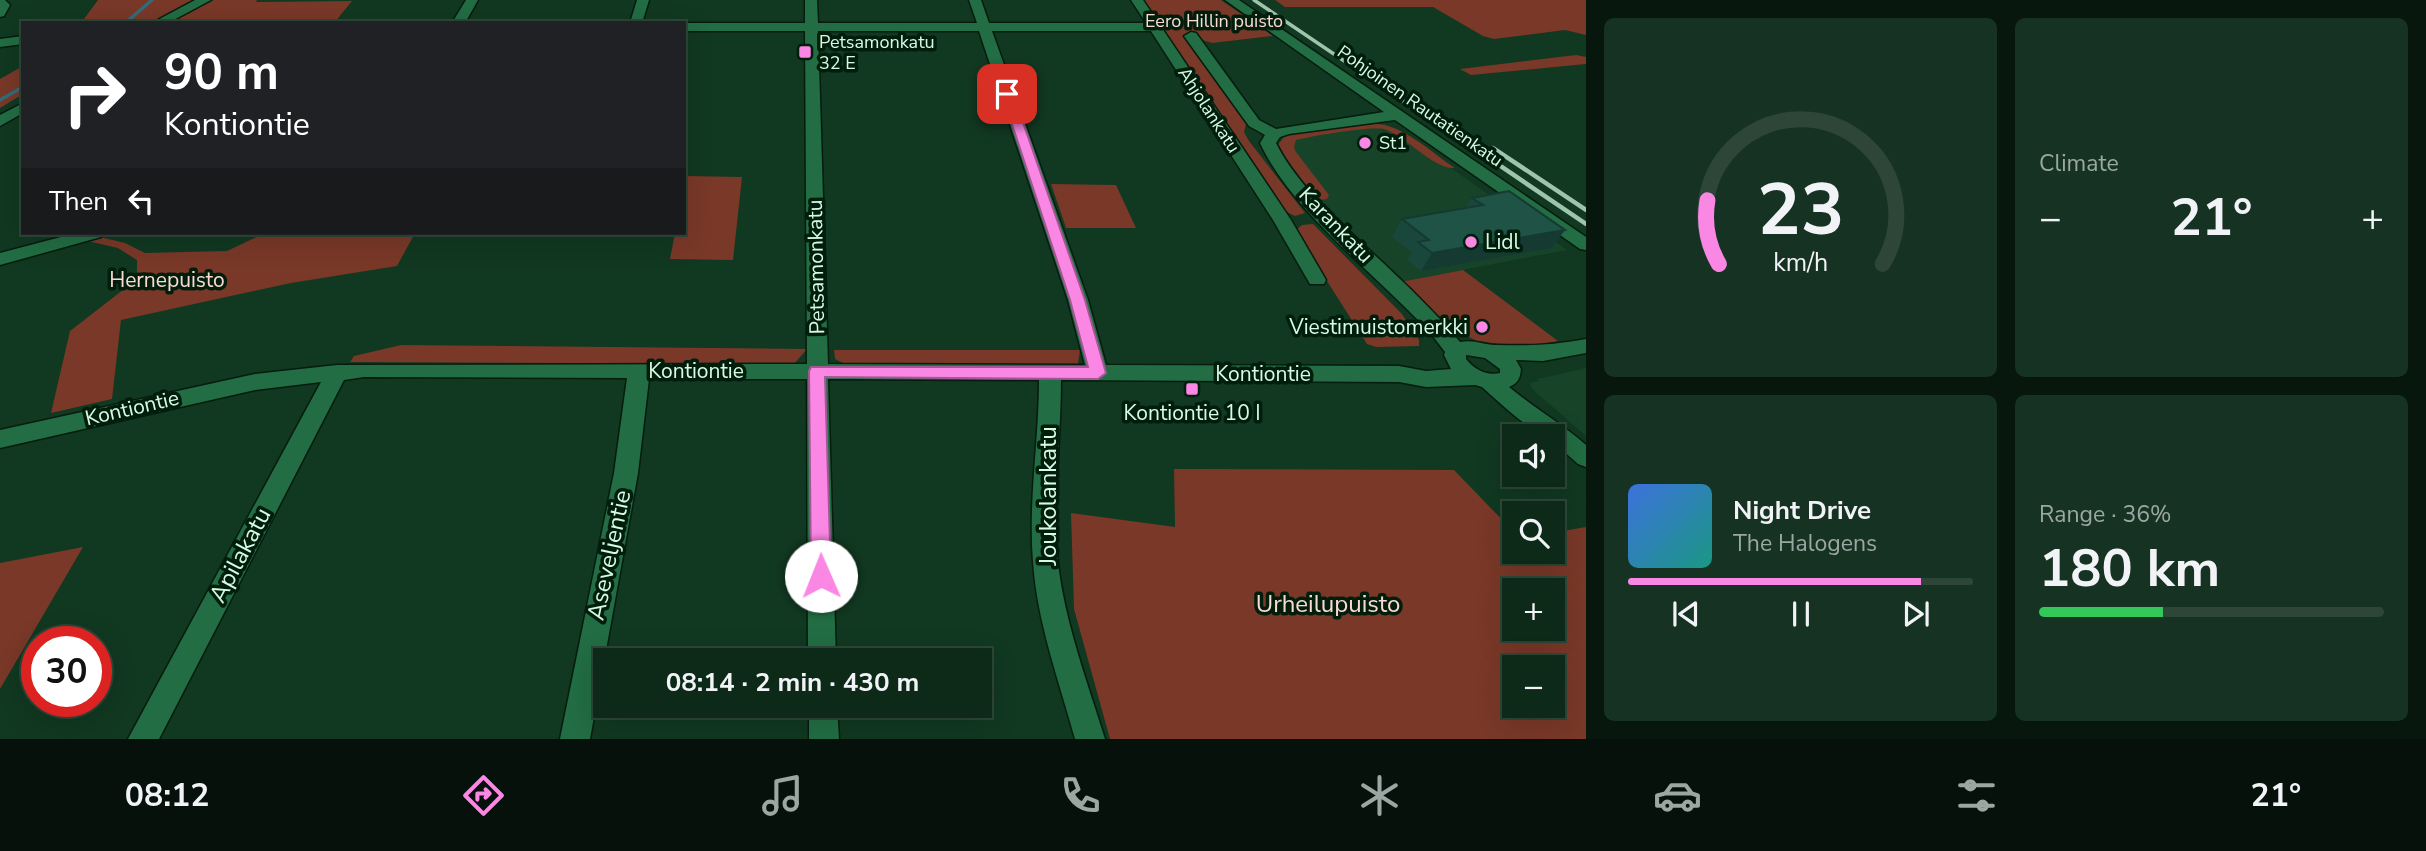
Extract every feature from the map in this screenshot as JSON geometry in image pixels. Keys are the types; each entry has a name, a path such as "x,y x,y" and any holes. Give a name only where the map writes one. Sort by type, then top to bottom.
{"street":[{"path":"162,21 205,0"},
{"path":"459,21 472,0"},
{"path":"637,21 643,0"},
{"name":"Petsamonkatu","path":"811,0 822,648"},
{"path":"975,0 1078,300 1098,373"},
{"name":"Ahjolankatu","path":"1137,0 1282,220 1317,279"},
{"name":"Pohjoinen Rautatienkatu","path":"1231,0 1586,245"},
{"path":"0,2 4,5 0,13"},
{"path":"686,27 1155,27"},
{"path":"1191,36 1254,123 1274,134 1399,115"},
{"path":"0,43 21,40"},
{"path":"0,121 21,108"},
{"name":"Karankatu","path":"1274,134 1268,143 1272,152 1326,218 1419,308 1463,369 1483,380"},
{"path":"1282,220 1326,218"},
{"path":"0,259 88,235"},
{"name":"Karankatu","path":"1419,308 1486,350 1511,373"},
{"path":"1543,354 1586,346"},
{"name":"Kontiontie","path":"1399,374 1455,355 1468,347 1543,354"},
{"name":"Kontiontie","path":"0,439 241,384 286,376 337,372 1399,374 1426,379 1461,376 1501,382 1543,354"},
{"name":"Aseveljentie","path":"575,739 626,472 639,371"},
{"name":"Apilakatu","path":"143,739 337,372"},
{"name":"Joukolankatu","path":"1050,373 1044,541 1047,573 1090,739"},
{"path":"1511,373 1543,412 1549,424"},
{"path":"1483,380 1528,415 1546,424"},
{"path":"1565,439 1586,458"},
{"path":"823,718 824,739"}],"shaded area":[{"path":"1385,124 1567,250 1400,282 1310,193 1278,147 1284,135"},
{"path":"1586,368 1586,436 1532,389 1530,383"}],"green space":[{"path":"98,0 199,0 156,20 82,21"},
{"path":"214,0 352,1 336,21 168,21 185,10"},
{"name":"Eero Hillin puisto","path":"1141,0 1221,0 1273,36 1212,43 1199,39 1247,120 1244,132 1249,141 1305,213 1295,216 1281,209"},
{"path":"1275,0 1586,0 1586,35 1565,30 1494,39 1483,36 1433,7 1285,7"},
{"path":"1576,55 1586,57 1586,64 1471,75 1460,69"},
{"path":"21,67 21,95 0,108 0,79"},
{"path":"1373,124 1395,128 1455,168 1438,164 1384,129 1354,130 1296,140 1296,152 1329,195 1327,199 1321,200 1313,195 1277,146 1284,137 1291,134"},
{"path":"686,176 742,177 733,260 670,259 675,235 686,235"},
{"path":"1051,184 1116,185 1136,228 1066,228"},
{"path":"1313,224 1402,314 1419,340 1419,346 1376,347 1367,344 1299,237 1297,229 1302,225"},
{"name":"Hernepuisto","path":"92,235 125,243 145,253 227,251 261,235 414,235 397,266 291,283 121,320 112,399 51,413 70,331 137,279 137,260 118,248 79,239"},
{"path":"1463,270 1558,341 1510,350 1494,348 1450,325 1400,282"},
{"path":"401,345 807,349 794,364 350,362 354,356"},
{"path":"834,350 1080,350 1078,364 1066,366 847,365 835,359"},
{"name":"Urheilupuisto","path":"1174,469 1454,470 1502,520 1502,564 1565,564 1565,531 1586,527 1586,739 1110,739 1074,609 1071,513 1175,527"},
{"path":"83,547 37,626 21,626 21,653 0,689 0,563"}],"building":[{"path":"1509,191 1565,230 1432,253 1418,242 1429,240 1402,219 1483,205 1472,198"}],"waterway":[{"path":"130,19 152,0"},
{"path":"0,100 21,88"}],"railway":[{"path":"1254,0 1445,129"},
{"path":"1443,127 1586,224"},
{"path":"1493,148 1586,210"}],"place":[{"name":"Petsamonkatu 32 E","path":"805,52"},
{"name":"St1","path":"1365,143"},
{"name":"Lidl","path":"1471,242"},
{"name":"Viestimuistomerkki","path":"1482,327"},
{"name":"Kontiontie 10 I","path":"1192,389"}],"route":[{"path":"821,576 817,371 1098,373 1078,300 1007,94"}]}
